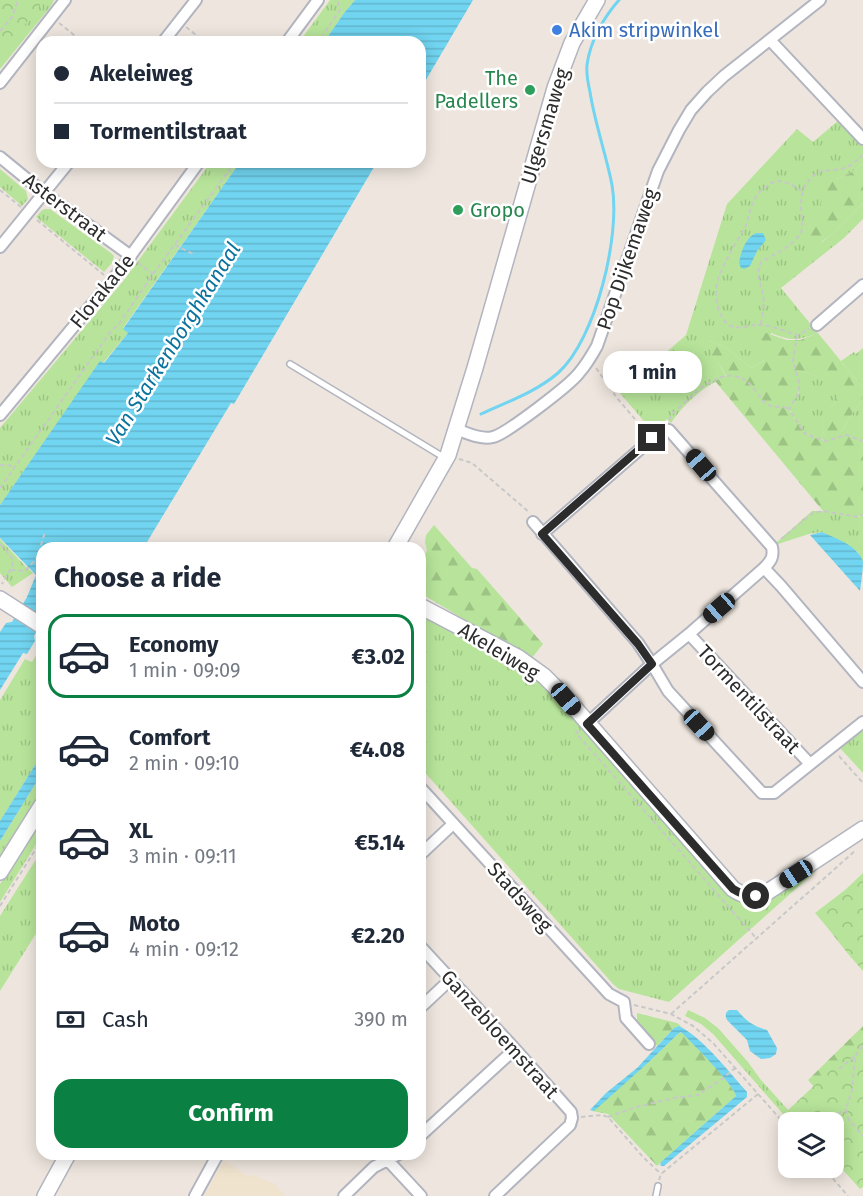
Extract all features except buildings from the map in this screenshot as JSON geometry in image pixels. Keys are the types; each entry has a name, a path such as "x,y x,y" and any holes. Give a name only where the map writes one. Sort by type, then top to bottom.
{"street":[{"path":"37,36 65,0"},
{"path":"168,36 196,0"},
{"path":"291,36 318,0"},
{"name":"Ulgersmaweg","path":"456,429 555,88 572,43 597,0"},
{"name":"Pop Dijkemaweg","path":"456,429 483,437 498,435 564,388 578,375 597,346 658,171 679,130 707,92 820,0"},
{"path":"0,83 36,37"},
{"path":"770,40 863,140"},
{"name":"Asterstraat","path":"0,157 44,193 131,256"},
{"path":"0,247 64,168"},
{"name":"Florakade","path":"0,415 131,256 195,168"},
{"path":"817,325 863,285"},
{"path":"398,542 447,457 456,429"},
{"path":"542,534 664,429 673,432 772,547"},
{"name":"Tormentilstraat","path":"533,522 638,644 668,692 762,793 774,793 863,722"},
{"name":"Tormentilstraat","path":"587,724 652,664 764,568 774,555 772,547"},
{"path":"764,568 863,682"},
{"path":"1,592 17,610 36,623"},
{"name":"Akeleiweg","path":"426,609 532,666 554,686 733,889 740,893 747,896 766,893 863,829"},
{"name":"Tormentilstraat","path":"689,634 810,764"},
{"name":"Stadsweg","path":"426,794 598,983 624,1002"},
{"path":"0,872 36,815"},
{"path":"426,849 453,824"},
{"name":"Ganzebloemstraat","path":"426,952 570,1112 571,1121"},
{"path":"426,1002 451,979"},
{"path":"624,1002 626,1018 649,1044"},
{"path":"426,1131 515,1049"},
{"path":"495,1196 571,1121"},
{"path":"45,1196 65,1160"},
{"path":"195,1196 215,1160"},
{"path":"344,1196 381,1160"},
{"path":"387,1160 421,1196"}],"lane":[{"path":"290,364 447,457"},
{"path":"656,1196 658,1186"}],"path":[{"path":"0,31 12,17 18,0"},
{"path":"323,36 340,10 337,0"},
{"path":"52,17 76,36"},
{"path":"179,22 197,36"},
{"path":"761,325 764,295 758,278 758,270 761,261 785,249 801,232 803,225 802,191 809,180 821,171 839,170 850,166 863,155"},
{"path":"0,488 230,168"},
{"path":"789,409 800,393 800,382 794,361 797,335 761,325 739,328 729,325 722,317 717,305 716,293 717,283 745,226 752,203 758,195 776,182 784,182 802,191"},
{"path":"0,190 111,281"},
{"path":"175,244 195,255"},
{"path":"131,256 153,274"},
{"path":"588,361 594,365 617,398 652,438"},
{"path":"664,429 671,415 710,381 729,375 750,383 769,405 789,409 805,434 826,441 846,435 863,441"},
{"path":"447,457 472,463 532,514 533,522"},
{"path":"0,465 15,466"},
{"path":"772,547 813,513 823,511 862,516"},
{"path":"42,542 45,532"},
{"path":"0,543 12,556 13,562 1,592"},
{"path":"11,570 25,571 36,559"},
{"path":"587,724 576,733 756,938"},
{"path":"831,747 863,783"},
{"path":"0,906 36,849"},
{"path":"671,1014 854,852"},
{"path":"624,1002 671,1014 693,1026 713,1043 778,1117"},
{"path":"839,1069 863,1046"},
{"path":"855,1056 852,1090 846,1110 849,1120 863,1136"},
{"path":"608,1117 636,1107 698,1095 735,1068"},
{"path":"658,1186 661,1174 758,1094"},
{"path":"842,1112 846,1110"},
{"path":"571,1121 602,1115 608,1117 661,1174"},
{"path":"832,1178 848,1196"}],"shaded area":[{"path":"224,1160 247,1176 253,1175 275,1184 285,1196 204,1196"}],"green space":[{"path":"0,0 54,0 0,69"},
{"path":"0,0 44,0 0,56"},
{"path":"330,0 355,0 328,36 303,36"},
{"path":"839,120 863,145 863,163 852,172 836,179 809,228 822,242 863,203 863,219 844,238 781,288 818,333 794,339 771,333 766,359 751,368 725,347 710,341 707,343 726,377 702,390 688,402 671,423 667,419 653,432 620,393 686,335 727,204 797,129 813,142"},
{"path":"863,163 863,203 830,236 821,242 815,241 809,236 809,228 830,184"},
{"path":"207,168 236,168 123,328 128,333 103,363 100,362 0,505 0,428 124,280"},
{"path":"0,169 26,191 28,199 22,206 0,187"},
{"path":"45,209 50,209 114,256 112,263 104,272 36,217"},
{"path":"758,330 787,340 800,340 818,333 863,388 863,397 841,432 841,436 846,435 863,441 863,514 861,516 823,511 715,381 726,376 706,343 710,341 725,347 751,368 766,359 757,343","holes":["796,370 824,380 835,390 837,396 835,403 825,415 822,423 825,441 805,434 789,410 799,391"]},
{"path":"863,348 863,388 841,361"},
{"path":"796,370 824,380 835,390 837,396 835,403 822,423 826,441 805,434 789,409 799,393"},
{"path":"863,397 863,441 841,436 841,432"},
{"path":"812,511 859,517 863,514 863,563 858,552 822,532 778,544 777,542"},
{"path":"434,525 472,568 477,569 543,644 531,659 426,597 426,535"},
{"path":"0,539 33,573 12,587 0,573"},
{"path":"426,617 524,667 543,681 749,899 827,861 669,1002 619,989 426,774"},
{"path":"36,655 36,764 0,821 0,700 25,659 32,662"},
{"path":"863,726 863,773 839,747"},
{"path":"36,783 36,804 0,861 0,841"},
{"path":"36,827 36,845 0,902 0,884"},
{"path":"36,859 36,934 0,991 0,916"},
{"path":"863,873 863,971 815,913"},
{"path":"688,1010 705,1018 718,1028 790,1112 781,1112 713,1034 701,1024 685,1016"},
{"path":"637,1013 677,1023 682,1027 674,1028 657,1046 637,1021"},
{"path":"863,1026 863,1040 814,1087 808,1080"},
{"path":"681,1032 721,1073 736,1096 657,1166 608,1114 592,1111"},
{"path":"863,1040 863,1187 860,1189 844,1171 844,1112 790,1112 788,1110"}],"water":[{"path":"355,0 473,0 426,80 426,36 328,36"},
{"name":"Van Starkenborghkanaal","path":"236,168 373,168 234,404 231,403 147,542 36,542 36,575 0,538 0,505 100,361 104,363 128,333 123,329"},
{"path":"756,233 763,233 766,240 757,251 750,266 741,268 739,263 744,246"},
{"path":"822,532 846,543 861,556 863,562 860,591 810,535"},
{"path":"36,575 35,641 27,654 23,653 0,690 0,632 6,623 12,622 27,597"},
{"path":"36,764 36,783 0,841 0,821"},
{"path":"729,1010 737,1010 750,1023 767,1030 777,1048 776,1054 770,1058 761,1059 750,1051 747,1040 727,1020 726,1014"},
{"path":"679,1026 688,1031 715,1056 747,1092 747,1097 662,1166 661,1162 736,1096 721,1074 681,1032 594,1111 590,1110 606,1093 637,1068 674,1028"}],"waterway":[{"path":"481,414 531,391 558,373 572,357 594,312 609,257 614,206 612,185 595,116 587,65 598,30 619,0"}],"place":[{"name":"Akim stripwinkel","path":"557,30"},
{"name":"The Padellers","path":"530,90"},
{"name":"Gropo","path":"458,210"}],"route":[{"path":"652,438 542,534 638,644 652,664 587,724 733,889 747,896 756,896"}]}
